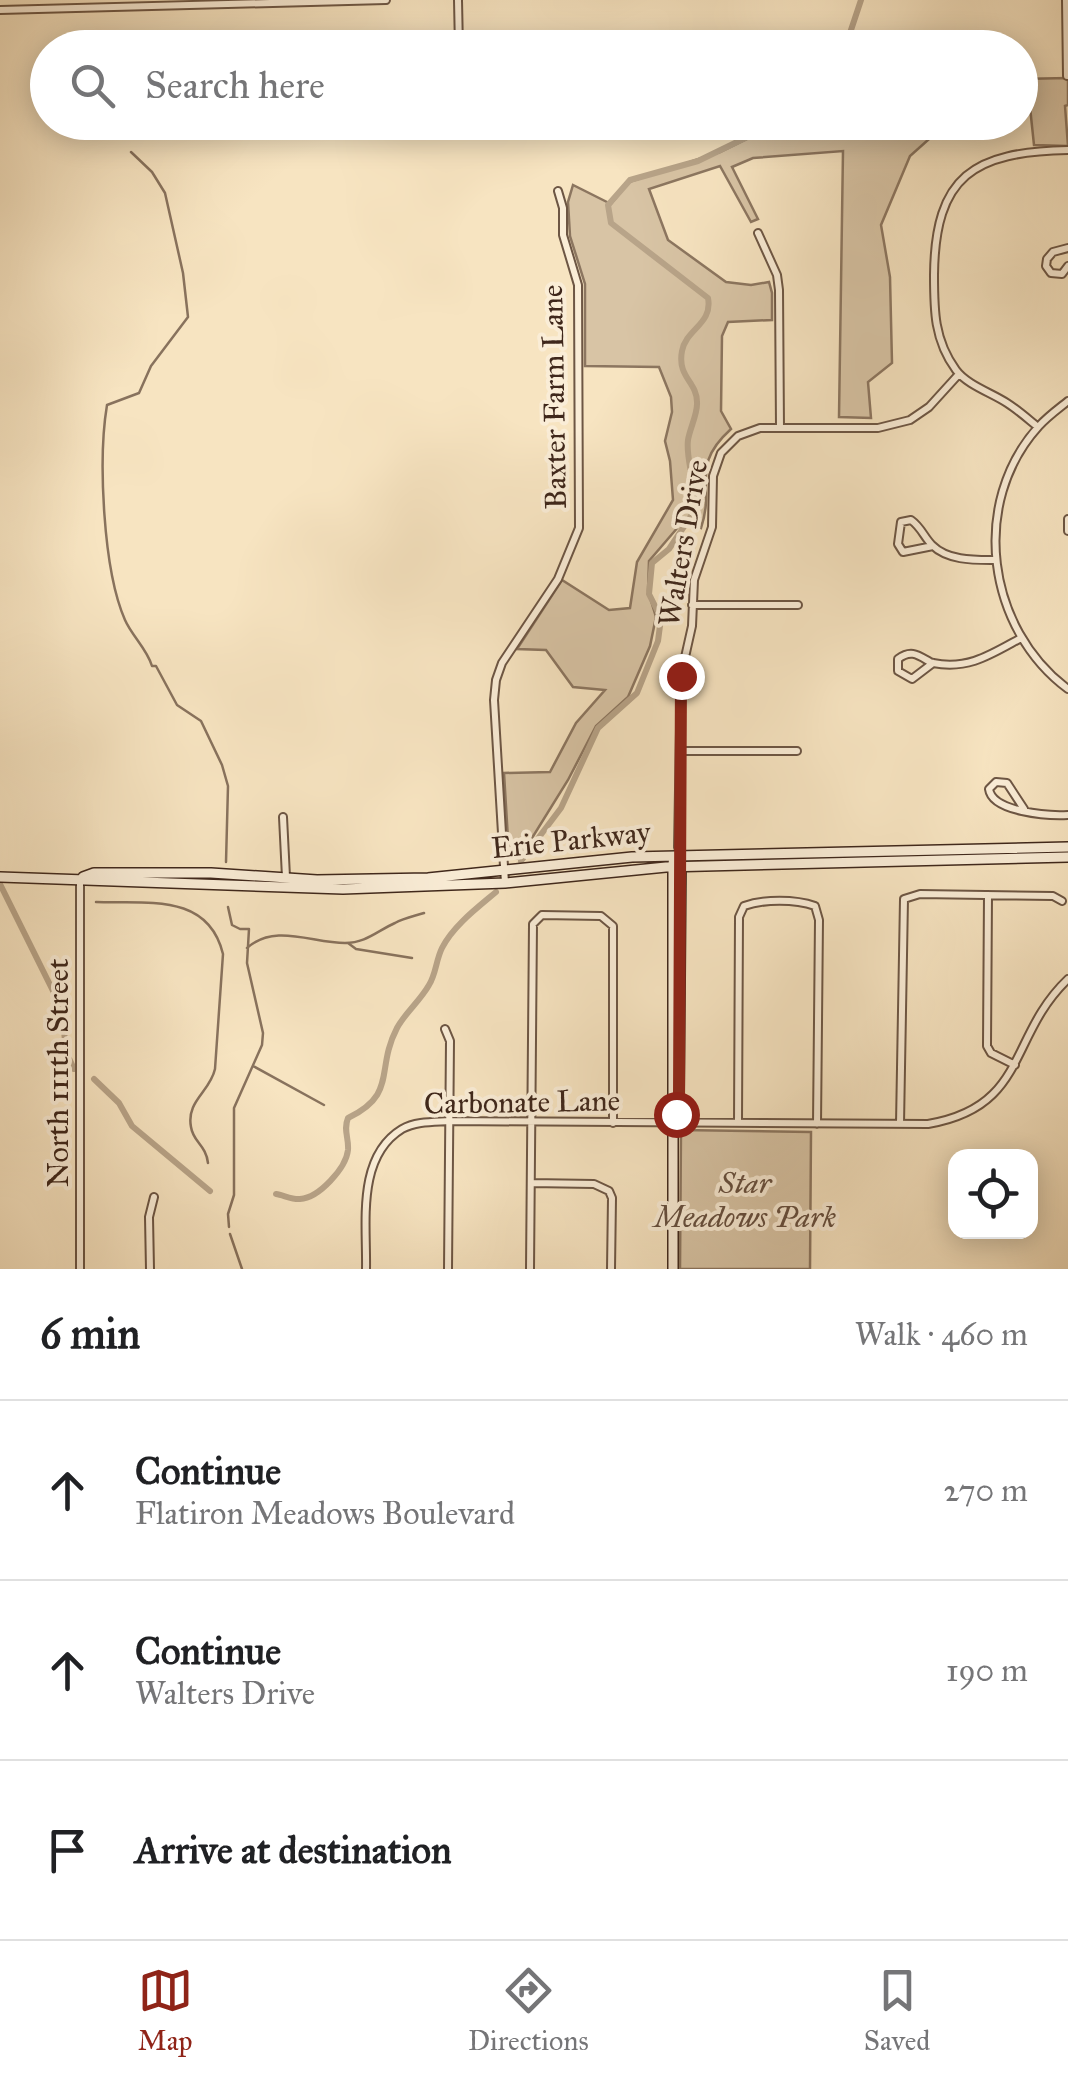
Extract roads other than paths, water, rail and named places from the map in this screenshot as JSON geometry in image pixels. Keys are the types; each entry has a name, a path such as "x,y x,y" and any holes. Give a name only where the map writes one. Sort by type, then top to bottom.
{"main road":[{"name":"Erie Parkway","path":"80,878 94,874 194,873 286,878 504,878 677,852 1068,846"},
{"path":"673,1269 671,1098 677,852"},
{"name":"Erie Parkway","path":"0,877 344,888 676,867 1068,857"}],"street":[{"path":"14,0 14,10"},
{"path":"0,10 176,2 386,0"},
{"path":"458,0 459,30"},
{"path":"1066,0 1067,76"},
{"path":"1038,427 959,374 943,348 934,308 935,239 944,204 957,184 975,168 1018,152 1068,150"},
{"name":"Baxter Farm Lane","path":"504,878 496,680 502,663 558,580 579,528 578,284 563,235 558,190"},
{"path":"758,233 779,290 780,428"},
{"path":"1068,248 1053,252 1046,259 1052,273 1062,274 1068,266"},
{"name":"Walters Drive","path":"677,852 680,684 692,626 694,580 712,527 713,476 721,453 749,430 894,426 929,407 959,374"},
{"path":"1068,401 1038,427 1018,458 1000,501 995,560 1006,608 1021,638 1040,665 1068,689"},
{"path":"1068,519 1068,531"},
{"path":"933,546 903,552 898,544 901,522 912,520 933,546 966,560 995,560"},
{"path":"692,606 798,604"},
{"path":"933,663 912,679 898,671 898,658 906,653 952,667 973,664 1021,638"},
{"path":"680,751 796,751"},
{"path":"1024,809 1007,783 996,782 989,789 996,802 1038,814 1068,815"},
{"path":"283,817 286,878"},
{"name":"North 111th Street","path":"80,878 80,1269"},
{"path":"900,1124 904,899 920,894 1053,896 1062,901"},
{"path":"988,895 987,1046 991,1053 1015,1065"},
{"path":"738,1123 739,917 744,906 754,902 801,902 814,906 819,920 817,1124"},
{"path":"530,1269 533,924 542,915 601,916 613,926 613,1122"},
{"name":"Carbonate Lane","path":"366,1269 367,1192 375,1162 402,1129 449,1121 928,1124 970,1112 992,1098 1015,1065 1041,1010 1068,980"},
{"path":"445,1029 450,1040 448,1269"},
{"path":"531,1183 594,1184 608,1191 612,1198 611,1269"},
{"path":"150,1269 154,1196"}],"waterway":[{"path":"851,30 861,0"},
{"path":"693,487 688,446 697,402 681,360 684,343 707,314 708,298 611,223 608,205 630,180 698,161 741,140"},
{"path":"131,152 152,172 165,193 183,273 188,317 151,366 139,393 107,405 103,484 107,544 128,626 177,705 201,721 222,765 228,786 226,862"},
{"path":"521,861 561,808 598,728 637,693 658,641 661,618 649,594 652,563 669,549 695,510 694,493"},
{"path":"0,884 62,1009 66,1052 74,1069"},
{"path":"276,1194 307,1197 337,1173 348,1150 348,1118 364,1109 380,1090 397,1028 429,985 442,948 459,925 496,892"},
{"path":"96,902 173,906 204,920 215,934 223,954 215,1069 190,1118 192,1132 208,1163"},
{"path":"228,907 232,925 249,929 247,963 263,1033 262,1045 234,1108 234,1195 229,1227"},
{"path":"247,948 282,935 352,942 424,913"},
{"path":"348,943 356,949 412,958"},
{"path":"253,1066 324,1105"},
{"path":"94,1079 119,1103 132,1126 210,1191"},
{"path":"230,1234 242,1269"}],"park label":[{"name":"Star Meadows Park","path":"745,1200"}]}
